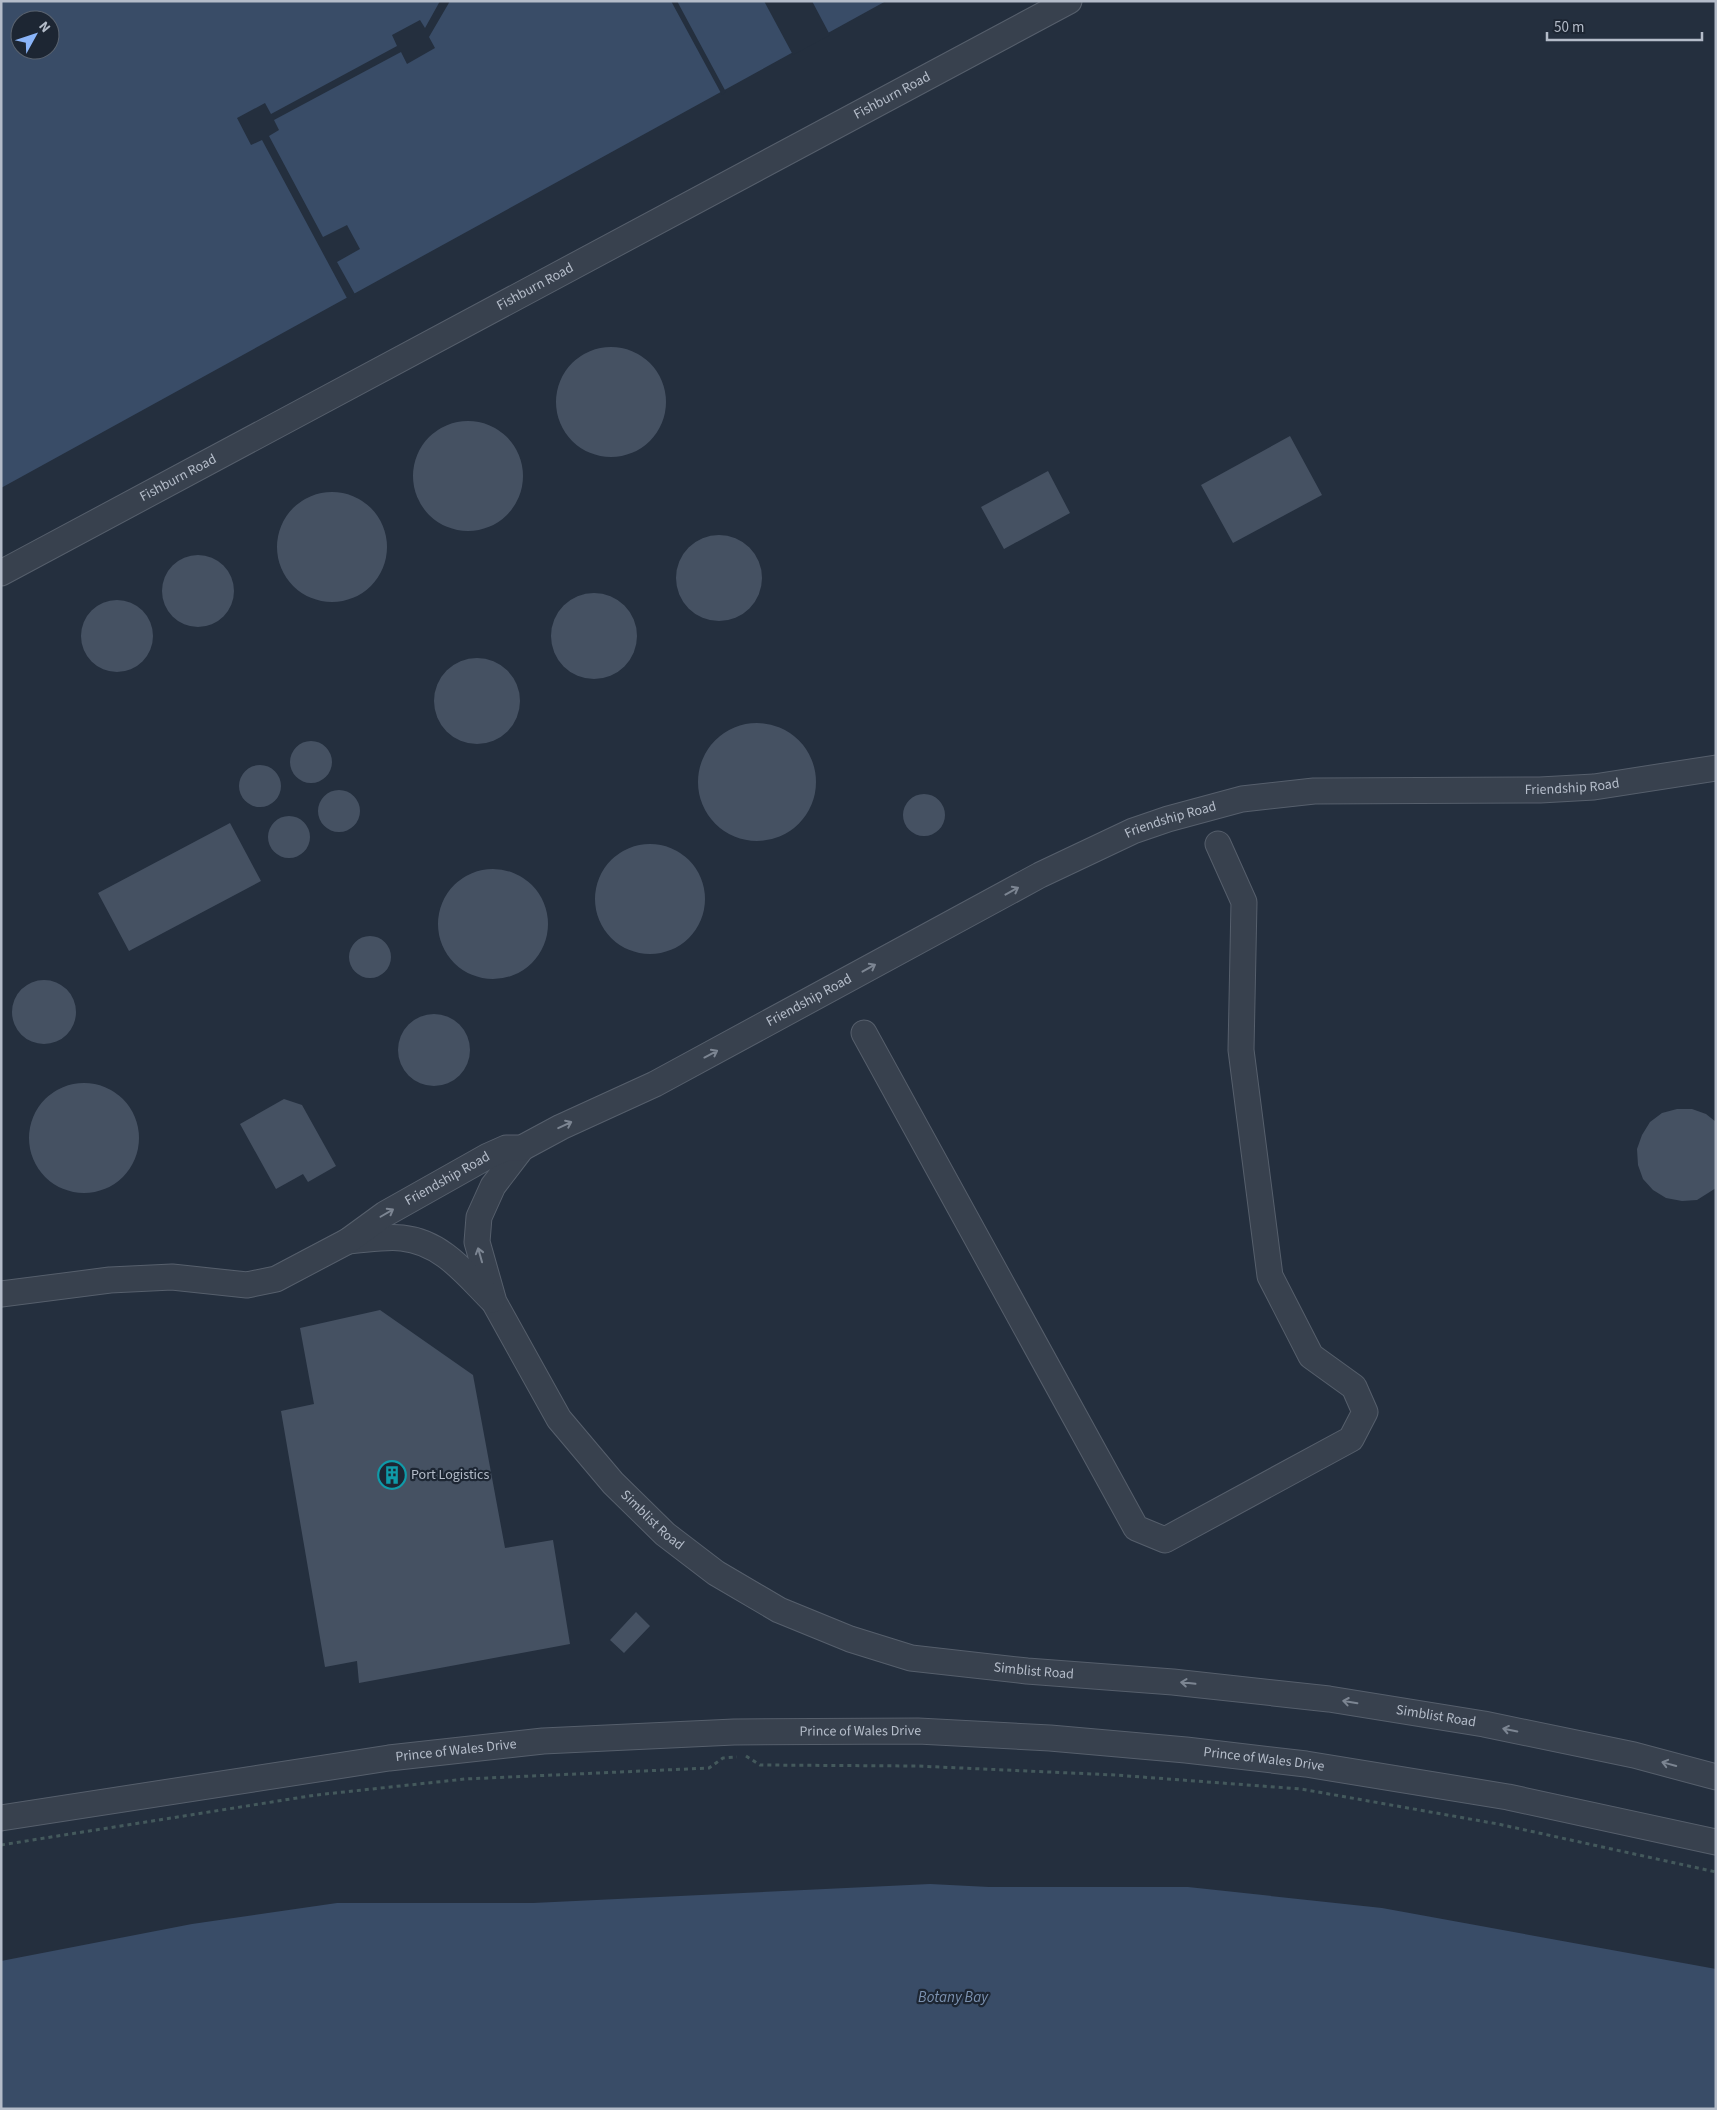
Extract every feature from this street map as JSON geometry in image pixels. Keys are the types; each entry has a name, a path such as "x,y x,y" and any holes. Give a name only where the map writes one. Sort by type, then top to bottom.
{"street":[{"name":"Fishburn Road","path":"1,573 1069,1"},
{"name":"Friendship Road","path":"1,1294 110,1280 172,1277 247,1285 276,1279 348,1241 385,1214 488,1156 506,1148 522,1148 560,1127 655,1084 1040,875 1100,846 1168,819 1242,799 1314,791 1540,790 1594,787 1716,768"},
{"name":"Friendship Road","path":"1644,780 1716,781"},
{"path":"864,1033 1136,1528 1165,1540 1352,1439 1365,1412 1354,1387 1311,1356 1270,1276 1241,1050 1244,902 1218,844"},
{"name":"Simblist Road","path":"522,1148 493,1186 479,1217 477,1242 494,1302 559,1419 613,1483 665,1534 716,1573 779,1610 850,1639 911,1658 959,1664 1172,1682 1329,1699 1493,1726 1634,1755 1716,1777"},
{"name":"Simblist Road","path":"348,1241 402,1238 438,1249 450,1258 494,1302"},
{"name":"Prince of Wales Drive","path":"1,1818 389,1758 543,1741 734,1732 918,1731 1050,1738 1176,1749 1306,1764 1508,1797 1716,1842"}],"path":[{"path":"1,1845 316,1795 465,1779 709,1768 723,1758 748,1756 760,1765 917,1766 1115,1774 1301,1789 1498,1824 1716,1872"}],"water":[{"path":"1,1 886,1 1,488"},
{"name":"Botany Bay","path":"930,1884 989,1887 1188,1887 1382,1908 1716,1969 1716,2109 1,2109 1,1961 192,1924 337,1903 533,1903"}],"pier":[{"path":"440,1 450,1 429,37 435,48 407,64 401,52 274,120 279,130 269,136 323,237 347,225 360,249 337,262 356,296 348,300 262,140 251,145 237,118 265,103 271,114 397,46 392,35 420,20 425,28"},
{"path":"671,1 677,1 726,92 722,95"},
{"path":"764,1 812,1 830,35 793,55"}],"building":[{"path":"611,347 632,351 650,363 662,381 666,402 662,423 650,441 632,453 611,457 590,453 572,441 560,423 556,402 560,381 572,363 590,351"},
{"path":"468,421 489,425 507,437 519,455 523,476 519,497 507,515 489,527 468,531 447,527 429,515 417,497 413,476 417,455 429,437 447,425"},
{"path":"1290,436 1322,495 1233,543 1201,485"},
{"path":"1048,471 1070,513 1004,549 981,507"},
{"path":"332,492 353,496 371,508 383,526 387,547 383,568 371,586 353,598 332,602 311,598 293,586 281,568 277,547 281,526 293,508 311,496"},
{"path":"719,535 735,539 749,548 758,562 762,578 758,594 749,608 735,617 719,621 703,617 689,608 680,594 676,578 680,562 689,548 703,539"},
{"path":"205,555 224,565 232,577 234,591 232,605 224,617 212,625 191,627 172,617 164,605 162,584 172,565 184,557"},
{"path":"594,593 610,597 624,606 633,620 637,636 633,652 624,666 610,675 594,679 578,675 564,666 555,652 551,636 555,620 564,606 578,597"},
{"path":"124,600 143,610 151,622 153,636 151,650 143,662 131,670 110,672 91,662 83,650 81,629 91,610 103,602"},
{"path":"477,658 493,662 507,671 516,685 520,701 516,717 507,731 493,740 477,744 461,740 447,731 438,717 434,701 438,685 447,671 461,662"},
{"path":"757,723 780,727 799,740 812,759 816,782 812,805 799,824 780,837 757,841 734,837 715,824 702,805 698,782 702,759 715,740 734,727"},
{"path":"311,741 326,747 332,762 326,777 311,783 296,777 290,762 296,747"},
{"path":"260,765 275,771 281,786 275,801 260,807 245,801 239,786 245,771"},
{"path":"339,790 354,796 360,811 354,826 339,832 324,826 318,811 324,796"},
{"path":"924,794 939,800 945,815 939,830 924,836 909,830 903,815 909,800"},
{"path":"289,816 304,822 310,837 304,852 289,858 274,852 268,837 274,822"},
{"path":"230,823 261,881 129,951 98,893"},
{"path":"650,844 671,848 689,860 701,878 705,899 701,920 689,938 671,950 650,954 629,950 611,938 599,920 595,899 599,878 611,860 629,848"},
{"path":"493,869 514,873 532,885 544,903 548,924 544,945 532,963 514,975 493,979 472,975 454,963 442,945 438,924 442,903 454,885 472,873"},
{"path":"370,936 385,942 391,957 385,972 370,978 355,972 349,957 355,942"},
{"path":"44,980 62,986 70,994 76,1012 70,1030 62,1038 44,1044 26,1038 18,1030 12,1012 18,994 26,986"},
{"path":"441,1014 460,1024 468,1036 470,1050 468,1064 460,1076 448,1084 427,1086 408,1076 400,1064 398,1043 408,1024 420,1016"},
{"path":"84,1083 105,1087 123,1099 135,1117 139,1138 135,1159 123,1177 105,1189 84,1193 63,1189 45,1177 33,1159 29,1138 33,1117 45,1099 63,1087"},
{"path":"284,1099 302,1105 336,1166 308,1182 303,1174 276,1189 240,1124"},
{"path":"1677,1109 1692,1109 1706,1114 1716,1122 1716,1188 1697,1200 1682,1201 1666,1198 1653,1190 1643,1179 1638,1165 1637,1149 1642,1135 1650,1122 1662,1113"},
{"name":"Port Logistics","path":"380,1310 473,1375 505,1548 553,1540 570,1644 359,1683 357,1661 325,1667 281,1411 314,1404 300,1328"},
{"path":"636,1612 650,1626 624,1653 610,1640"}],"place":[{"name":"Port Logistics","path":"392,1475"}]}
